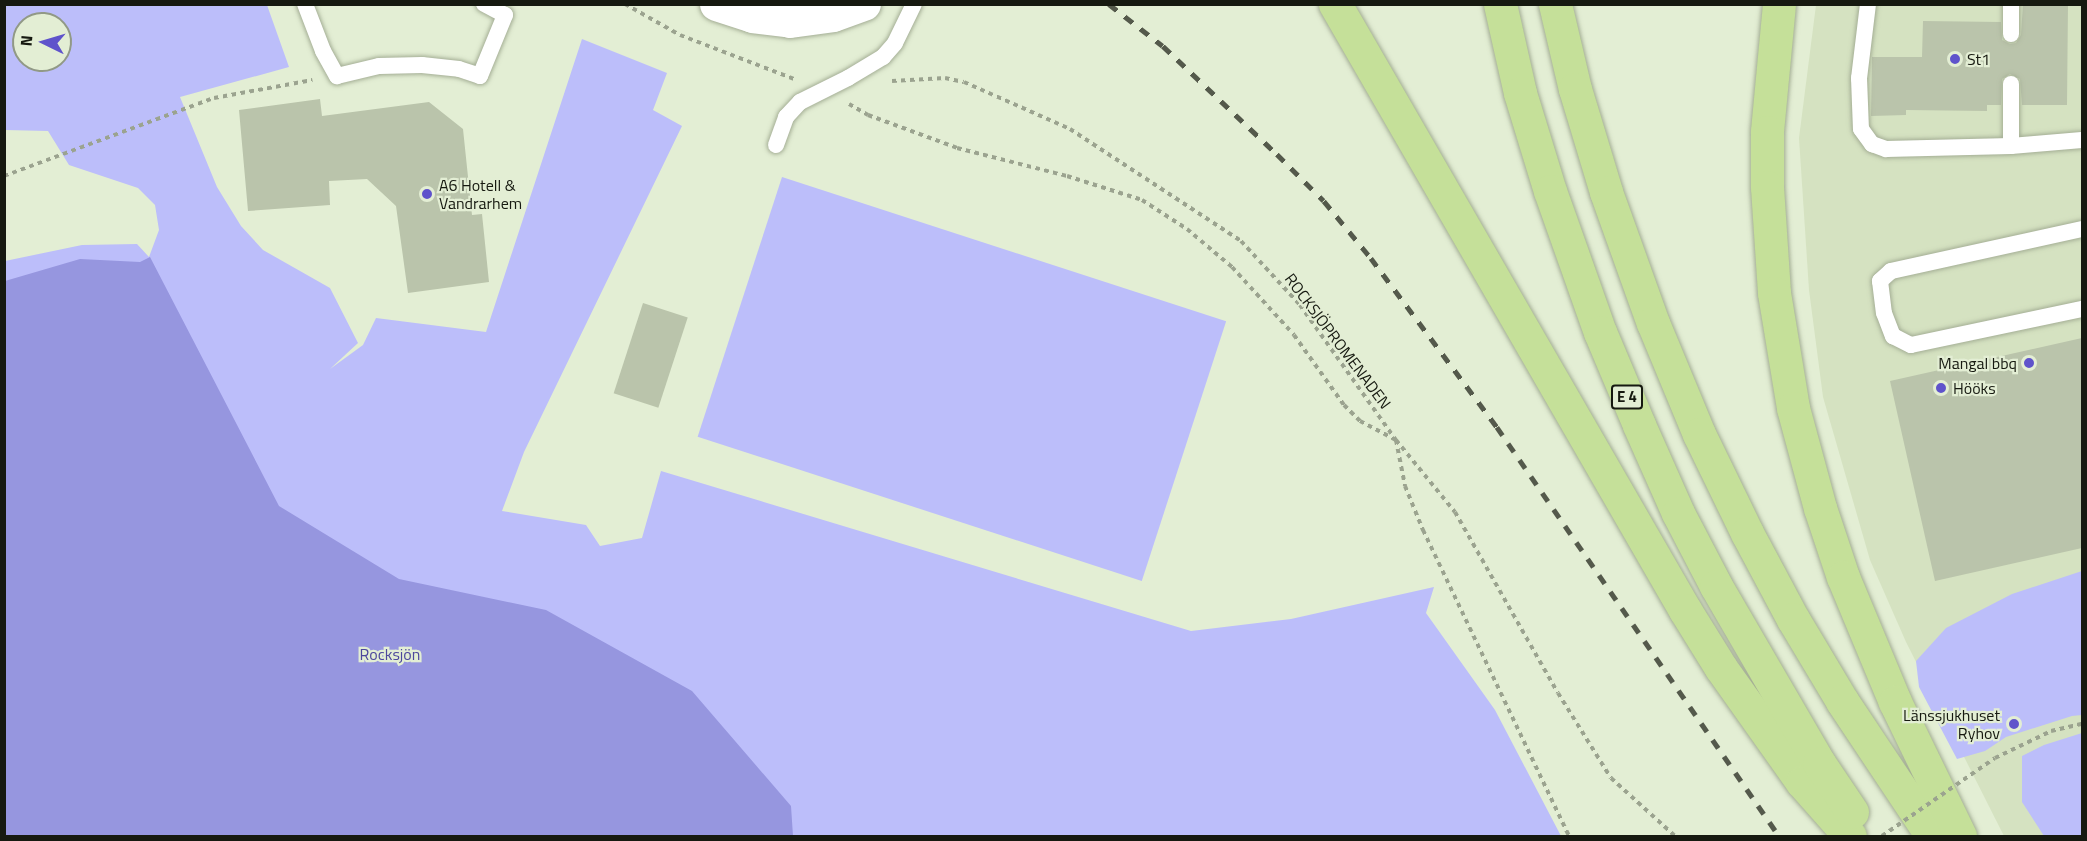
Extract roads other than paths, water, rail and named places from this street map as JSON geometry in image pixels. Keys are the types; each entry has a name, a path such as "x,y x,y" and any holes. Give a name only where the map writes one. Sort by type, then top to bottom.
{"highway":[{"path":"1335,4 1685,610 1721,668 1802,782 1850,837"},
{"name":"E 4","path":"1500,4 1520,93 1550,191 1600,332 1639,425 1678,513 1716,586 1819,763 1868,837"},
{"path":"1555,4 1575,89 1606,192 1653,322 1699,434 1747,533 1793,619 1842,701 1932,837"},
{"path":"1779,4 1768,122 1767,187 1774,293 1793,408 1817,498 1843,577 1900,712 1960,837"}],"street":[{"path":"716,4 752,16 790,21 833,15 864,4"}],"lane":[{"path":"305,4 323,51 336,76 380,66 422,65 459,69 480,76 505,15 484,4"},
{"path":"776,145 786,117 800,102 883,57 896,43 914,4"},
{"path":"1868,4 1858,78 1861,129 1872,144 1886,149 2011,146 2082,140"},
{"path":"2011,4 2011,34"},
{"path":"2011,84 2011,146"},
{"path":"2082,229 1891,271 1880,281 1884,314 1893,336 1911,345 2082,309"}],"railway":[{"path":"1109,4 1163,46 1277,154 1324,201 1371,258 1497,427 1779,836"}],"place":[{"name":"St1","path":"1955,59"},
{"name":"A6 Hotell & Vandrarhem","path":"427,194"},
{"name":"Mangal bbq","path":"2029,363"},
{"name":"Hööks","path":"1941,388"},
{"name":"Länssjukhuset Ryhov","path":"2014,724"}],"park label":[{"name":"Rocksjön","path":"390,654"}]}
